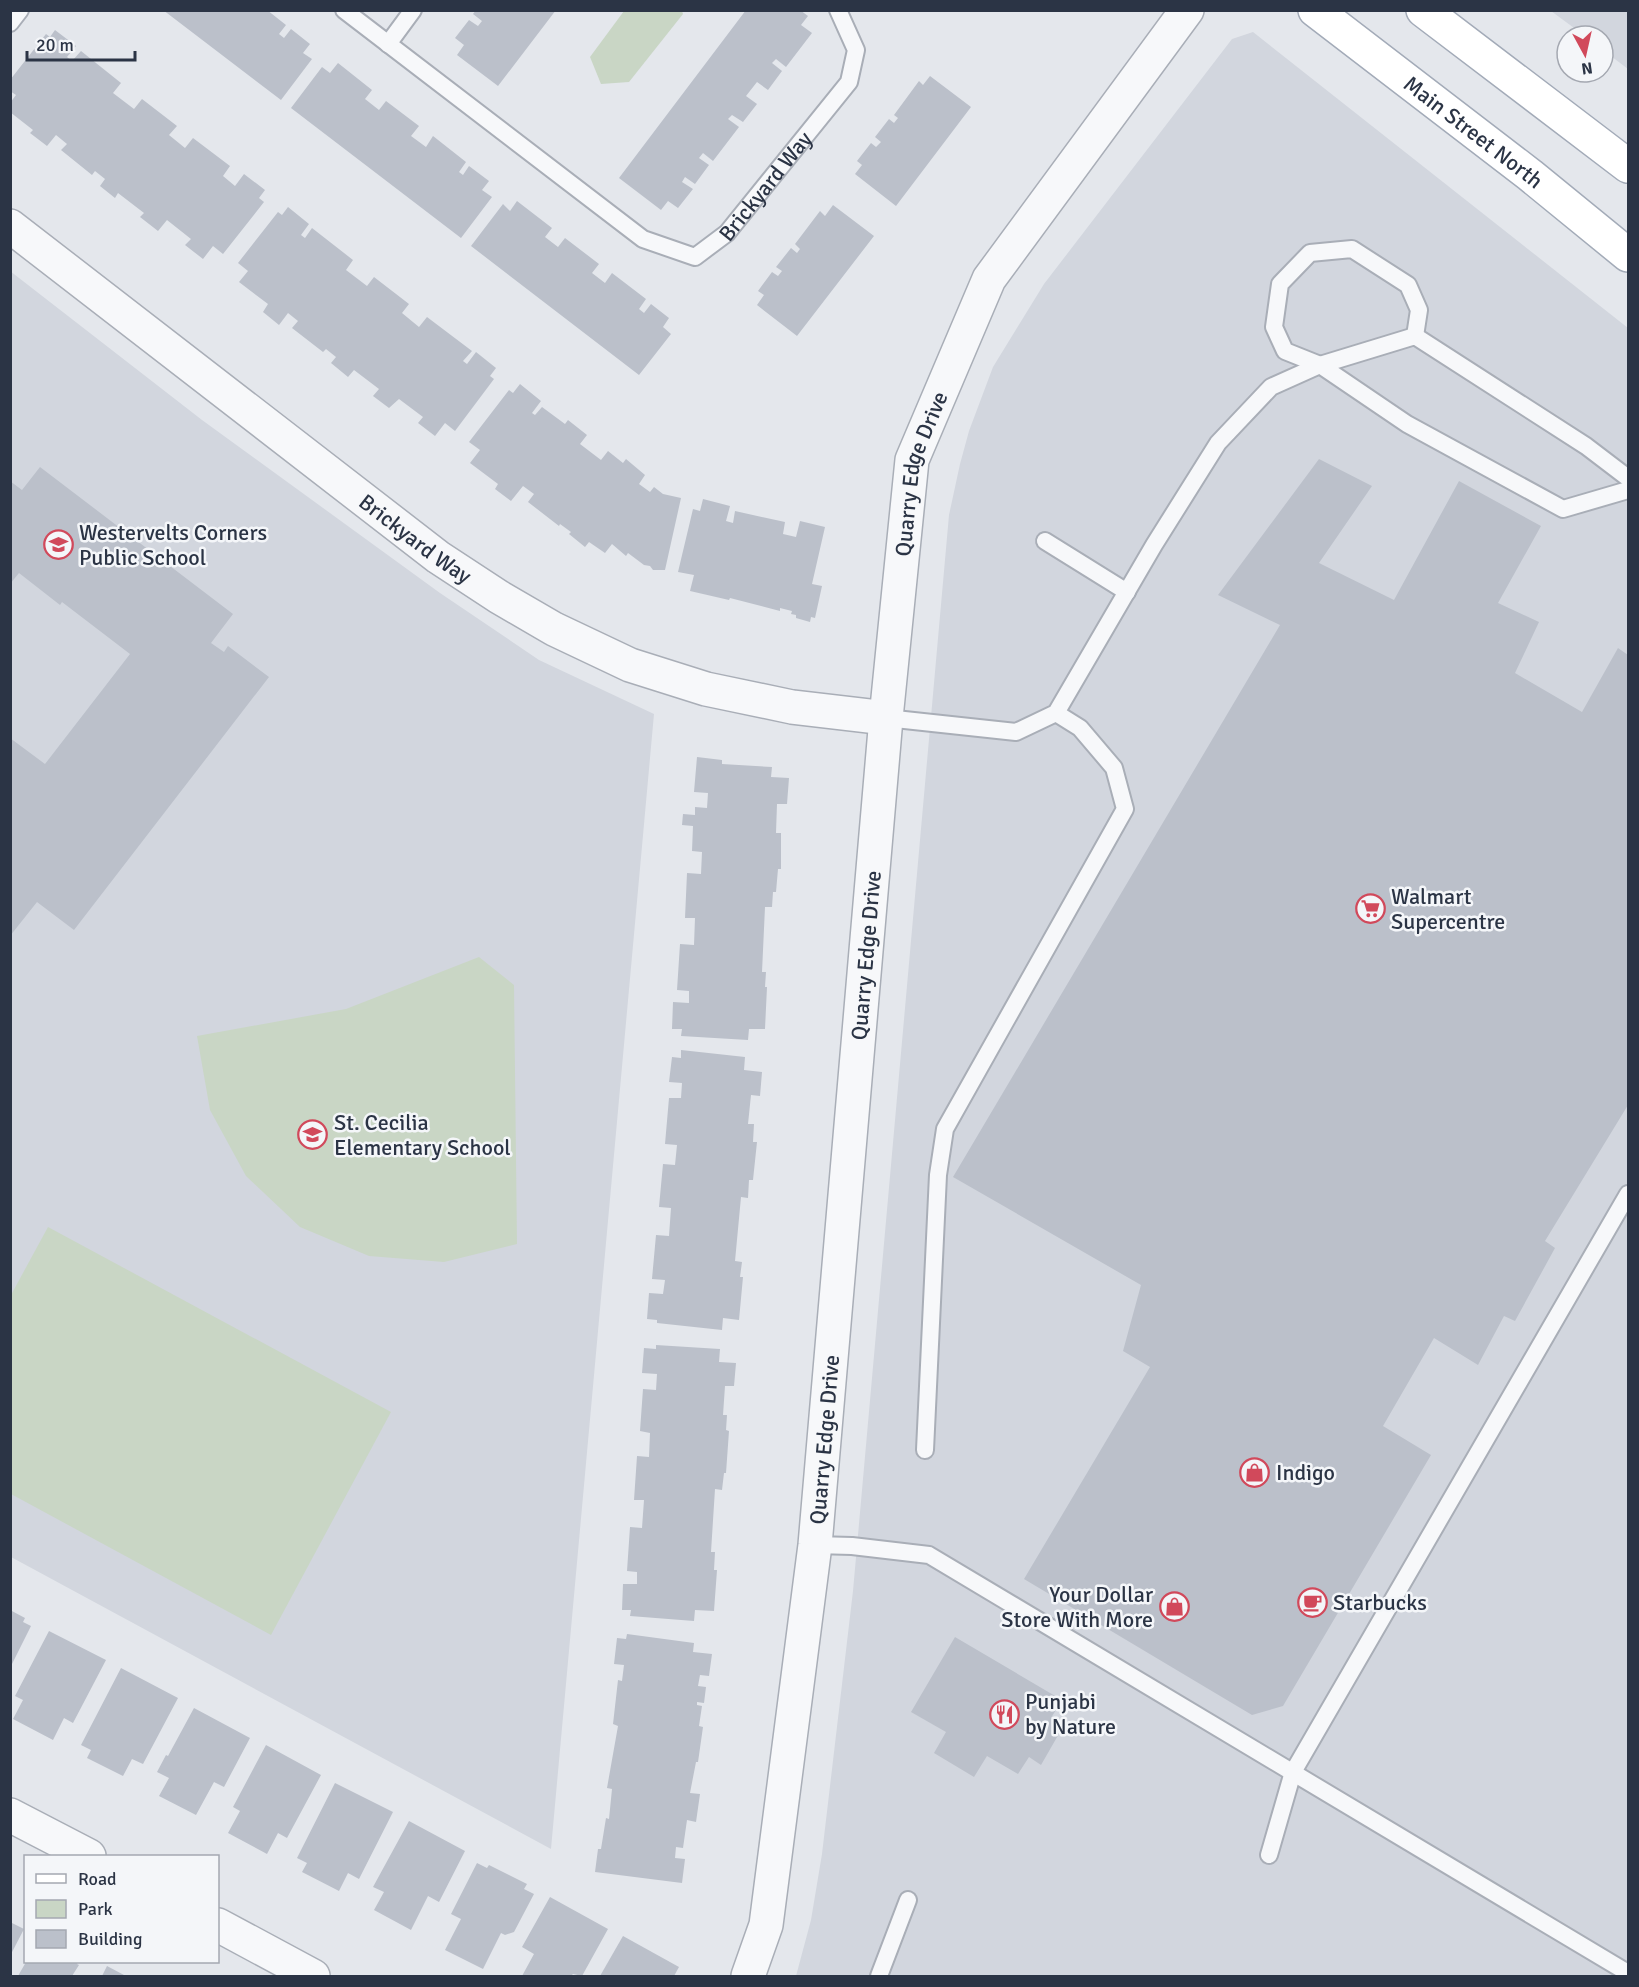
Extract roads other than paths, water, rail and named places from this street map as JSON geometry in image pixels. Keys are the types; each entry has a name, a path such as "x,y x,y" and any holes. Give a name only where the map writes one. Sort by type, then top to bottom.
{"main road":[{"name":"Main Street North","path":"1315,10 1629,255"},
{"path":"1423,10 1629,166"}],"street":[{"name":"Quarry Edge Drive","path":"748,1977 766,1925 815,1545 886,718 912,460 989,279 1187,10"},
{"name":"Brickyard Way","path":"10,226 438,557 499,597 554,629 630,665 706,689 792,707 886,718"},
{"path":"10,1815 85,1855"},
{"path":"219,1926 313,1977"}],"lane":[{"path":"10,22 20,10"},
{"name":"Brickyard Way","path":"344,10 643,239 696,257 727,233 849,82 856,50 838,10"},
{"path":"388,44 413,10"},
{"path":"1415,336 1419,310 1408,285 1352,249 1310,253 1280,284 1274,327 1285,351 1320,365 1407,423 1563,509 1629,490"},
{"path":"886,718 1016,732 1056,713 1154,545 1218,443 1271,387 1320,365 1415,336 1586,446 1629,478"},
{"path":"1045,541 1127,592"},
{"path":"925,1450 938,1175 945,1129 1125,809 1114,768 1080,728 1056,713"},
{"path":"1269,1855 1293,1772 1629,1194"},
{"path":"815,1545 852,1546 929,1555 1629,1973"},
{"path":"879,1977 908,1900"}],"place":[{"name":"Westervelts Corners Public School","path":"58,545"},
{"name":"Walmart Supercentre","path":"1370,909"},
{"name":"St. Cecilia Elementary School","path":"313,1135"},
{"name":"Indigo","path":"1255,1472"},
{"name":"Starbucks","path":"1312,1602"},
{"name":"Your Dollar Store With More","path":"1174,1607"},
{"name":"Punjabi by Nature","path":"1004,1714"}]}
